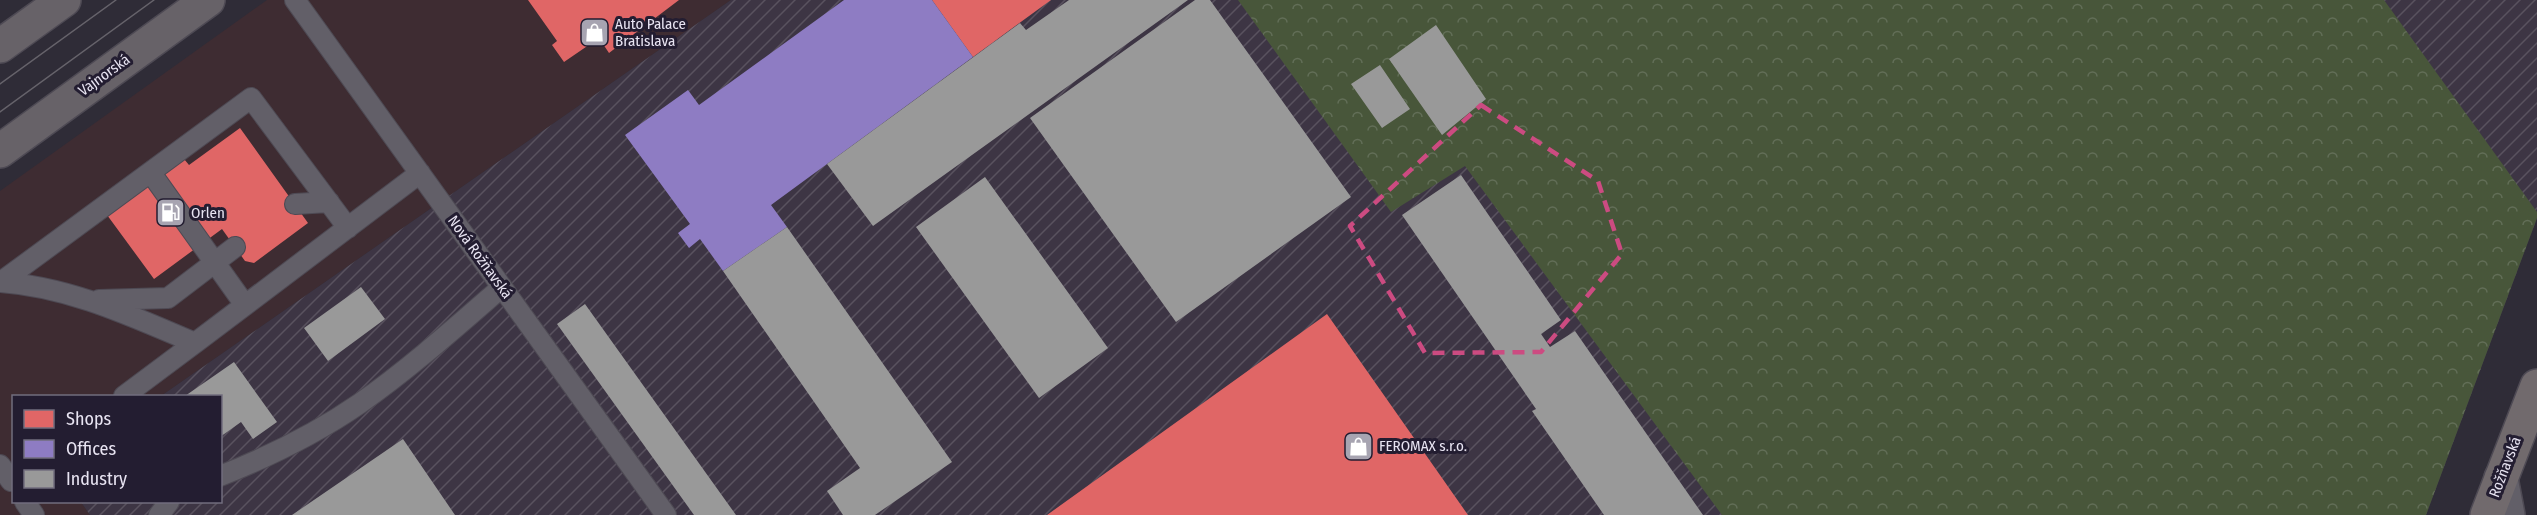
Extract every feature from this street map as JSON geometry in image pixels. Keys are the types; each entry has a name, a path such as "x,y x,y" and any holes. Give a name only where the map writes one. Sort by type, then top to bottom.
{"main road":[{"path":"0,46 64,0"},
{"name":"Vajnorská","path":"0,151 208,0"},
{"name":"Rožňavská","path":"2487,515 2537,386"}],"street":[{"path":"2501,478 2508,515"}],"lane":[{"name":"Nová Rožňavská","path":"295,0 666,515"},
{"path":"1,282 251,98 348,228"},
{"path":"152,173 245,305"},
{"path":"125,395 420,173"},
{"path":"295,204 329,202"},
{"path":"93,300 168,298 235,248"},
{"path":"1,282 34,284 93,300 195,343"},
{"path":"222,475 301,439 358,404 418,358 502,287"},
{"path":"0,465 12,481"}],"highlighted area":[{"path":"1481,105 1598,181 1622,254 1541,352 1425,353 1350,226"}],"shaded area":[{"path":"267,0 731,0 162,395 12,395 12,503 82,503 90,515 0,515 0,191"},
{"path":"731,0 2537,0 2537,218 2426,515 90,515 82,503 222,503 222,395 162,395"}],"green space":[{"path":"1238,0 2384,0 2537,212 2537,218 2426,515 1722,515 1465,166 1391,212"}],"building: Shops":[{"name":"Auto Palace Bratislava","path":"528,0 679,0 609,53 599,38 564,62 552,45 557,41"},
{"path":"932,0 1051,0 973,57"},
{"path":"240,128 308,223 254,263 245,261 222,229 154,279 99,204 175,148 189,165"},
{"path":"1327,314 1468,515 1047,515"}],"building: Offices":[{"path":"844,0 932,0 973,57 771,205 787,227 723,271 700,239 689,248 678,233 690,224 625,135 688,90 699,105"}],"building: Industry":[{"path":"1069,0 1188,0 873,226 827,164 1020,23 1026,30"},
{"path":"1195,0 1210,0 1351,197 1176,322 1030,118"},
{"path":"1436,25 1486,99 1442,135 1389,59"},
{"path":"1380,65 1410,109 1382,128 1351,84"},
{"path":"1461,175 1561,320 1541,334 1550,347 1575,331 1703,515 1604,515 1532,411 1536,409 1402,215"},
{"path":"985,177 1108,348 1039,398 916,227"},
{"path":"787,227 952,462 875,515 843,515 827,491 860,468 723,271"},
{"path":"361,287 385,319 328,361 304,328"},
{"path":"585,304 736,515 694,515 557,324"},
{"path":"234,362 277,422 253,439 241,422 222,436 222,395 186,395"},
{"path":"403,439 455,515 292,515"}],"tram line":[{"path":"0,84 116,0"},
{"path":"0,112 154,0"}],"place":[{"name":"Auto Palace Bratislava","path":"594,33"},
{"name":"Orlen","path":"170,213"},
{"name":"FEROMAX s.r.o.","path":"1358,446"}]}
